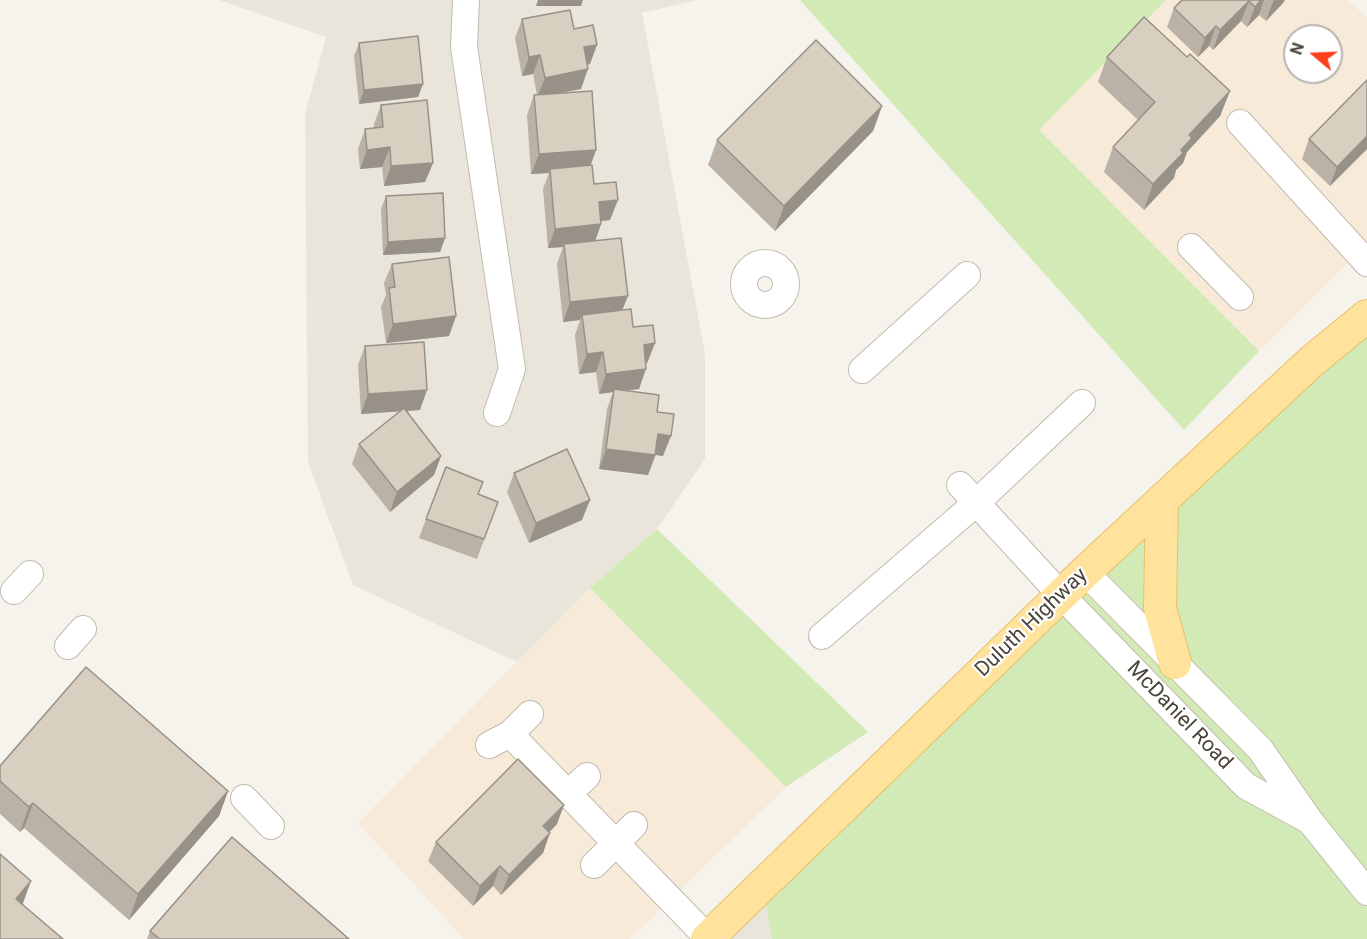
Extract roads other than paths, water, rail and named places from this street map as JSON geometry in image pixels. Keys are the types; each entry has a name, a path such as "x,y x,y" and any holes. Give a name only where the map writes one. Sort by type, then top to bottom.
{"main road":[{"name":"Duluth Highway","path":"708,938 1085,572 1312,361 1367,316"},
{"path":"1162,501 1160,608 1175,663"}],"street":[{"path":"466,0 464,47 512,369 496,413"},
{"path":"1240,123 1367,263"},
{"path":"1191,247 1240,297"},
{"path":"762,262 778,266 784,273 790,291 769,305 741,304 744,279 748,271 762,262"},
{"path":"862,370 967,275"},
{"path":"822,636 925,534 1026,441 1082,403"},
{"name":"McDaniel Road","path":"967,494 1061,595 1246,786 1310,821"},
{"name":"McDaniel Road","path":"1085,572 1260,749 1310,821 1367,892"},
{"path":"530,714 500,740 568,794 625,834 708,938"},
{"path":"568,794 587,776"},
{"path":"244,798 271,826"},
{"path":"594,865 625,834"}]}
